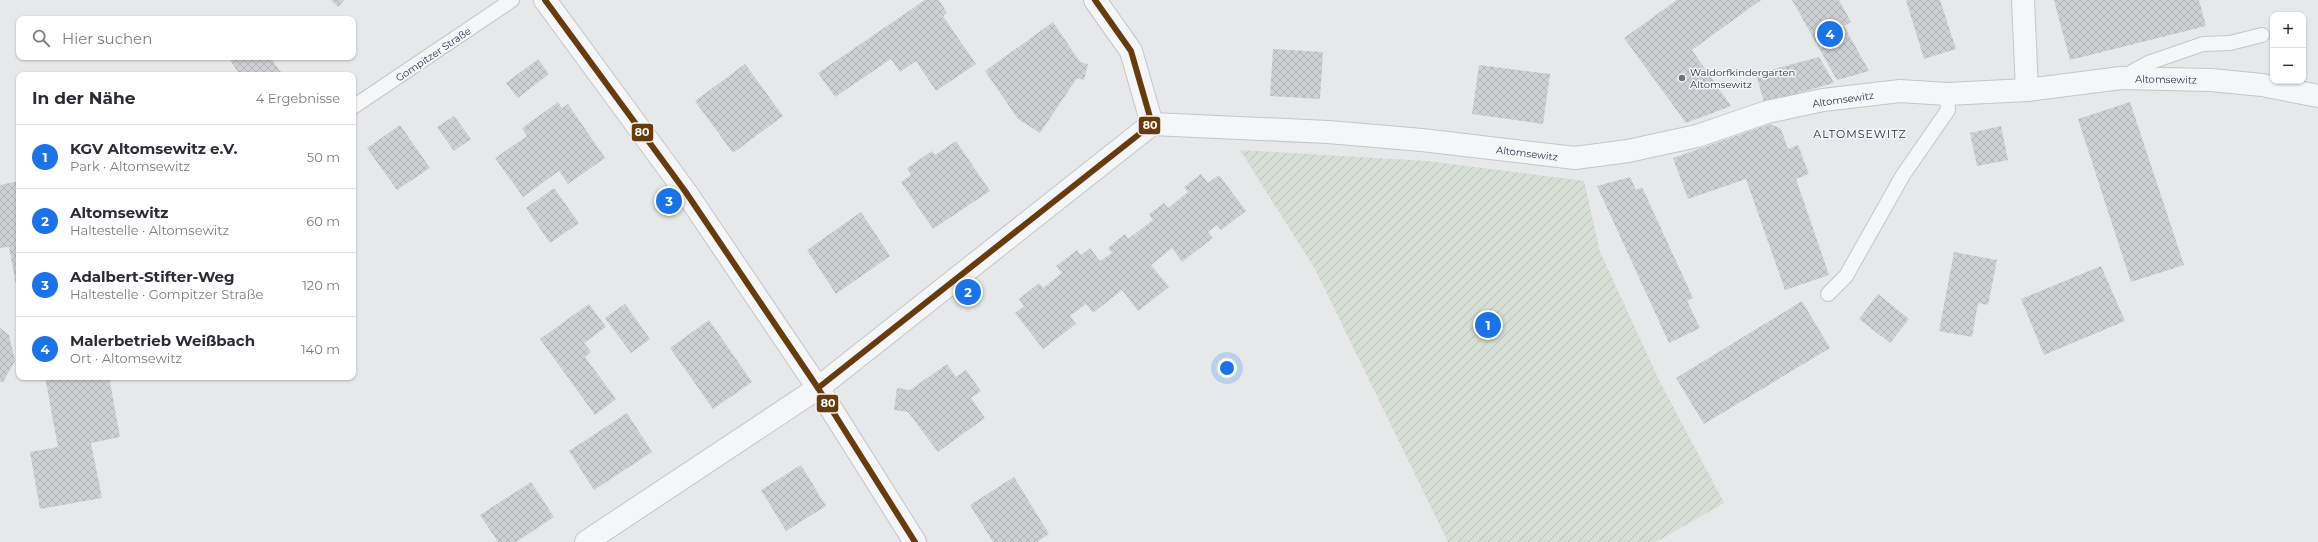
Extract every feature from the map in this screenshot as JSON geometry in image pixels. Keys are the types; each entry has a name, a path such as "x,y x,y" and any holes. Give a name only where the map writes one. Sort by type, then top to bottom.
{"street":[{"path":"545,0 685,191 818,388 915,542"},
{"path":"586,542 818,388 1152,124 1131,52 1095,0"},
{"path":"2022,0 2027,90"},
{"name":"Altomsewitz","path":"1152,124 1328,132 1422,140 1575,158 1628,151 1697,136 1767,112 1823,100 1900,91 1946,94 2027,90 2121,78 2210,80 2262,85 2318,96"}],"lane":[{"name":"Gompitzer Straße","path":"356,105 512,0"},
{"path":"2121,78 2148,62 2203,44 2230,43 2262,35"},
{"path":"1828,294 1846,276 1903,175 1948,110 1946,94"}],"shaded area":[{"path":"1240,150 1427,161 1584,181 1600,252 1660,382 1724,503 1656,542 1448,542 1315,269"}],"building":[{"path":"331,0 344,0 338,7"},
{"path":"925,0 939,0 947,13 943,16 976,64 936,91 916,61 900,72 891,59 835,97 818,73"},
{"name":"Waldorfkindergarten Altomsewitz","path":"1677,0 1761,0 1692,50 1731,106 1686,123 1624,38"},
{"path":"1792,0 1839,0 1851,22 1844,26 1869,71 1837,80"},
{"path":"1906,0 1940,0 1956,49 1924,59"},
{"path":"2054,0 2199,0 2206,26 2070,60"},
{"path":"1053,22 1080,62 1088,64 1084,80 1077,78 1040,133 1018,119 985,71"},
{"path":"1273,49 1323,52 1320,99 1270,96"},
{"path":"1819,57 1834,83 1764,102 1756,74"},
{"path":"538,59 549,74 518,98 506,83"},
{"path":"230,60 272,60 281,72 238,72"},
{"path":"745,64 783,116 733,153 695,101"},
{"path":"1479,65 1550,74 1543,124 1472,114"},
{"path":"558,102 562,108 568,104 605,158 568,184 559,171 523,197 495,158 527,136 522,128"},
{"path":"2130,102 2184,265 2131,282 2078,119"},
{"path":"454,116 471,139 454,151 437,127"},
{"path":"1770,124 1781,129 1788,149 1798,145 1809,174 1796,179 1829,275 1785,290 1746,179 1688,199 1673,158"},
{"path":"400,125 430,168 397,190 367,148"},
{"path":"2001,126 2008,160 1977,166 1970,133"},
{"path":"956,141 990,191 933,229 901,182 911,175 907,168 932,151 935,155"},
{"path":"1201,174 1208,183 1219,175 1246,211 1221,230 1217,225 1208,232 1213,238 1182,262 1172,248 1151,265 1169,287 1138,311 1122,290 1093,313 1086,304 1070,316 1076,324 1043,349 1015,313 1024,306 1019,299 1039,283 1043,288 1062,273 1056,266 1077,250 1081,255 1090,248 1100,261 1112,253 1108,248 1125,234 1128,239 1153,220 1149,214 1164,203 1168,208 1188,192 1184,187"},
{"path":"1630,177 1636,190 1642,187 1693,298 1687,301 1700,328 1669,343 1597,186"},
{"path":"16,182 16,285 9,247 0,248 0,185"},
{"path":"554,188 579,223 550,243 526,208"},
{"path":"861,212 890,256 836,294 807,250"},
{"path":"1954,252 1997,260 1988,305 1978,303 1972,337 1939,331"},
{"path":"2101,266 2125,321 2044,355 2021,299"},
{"path":"1878,294 1909,319 1890,343 1859,319"},
{"path":"1802,301 1830,348 1704,424 1676,378"},
{"path":"589,304 606,327 584,343 591,352 585,357 616,399 595,415 540,339"},
{"path":"625,304 650,339 631,353 605,318"},
{"path":"709,320 752,382 713,409 670,348"},
{"path":"0,328 9,335 15,361 3,382 0,382"},
{"path":"947,364 956,377 966,370 981,391 971,398 985,418 938,452 908,412 894,410 897,388 910,390"},
{"path":"46,380 110,380 120,437 91,443 102,498 40,509 30,452 58,447"},
{"path":"627,413 652,452 594,490 569,451"},
{"path":"801,465 826,506 786,531 761,490"},
{"path":"1014,477 1049,534 1037,542 993,542 970,505"},
{"path":"531,482 554,517 516,542 498,542 480,515"}],"transit line":[{"name":"80","path":"545,0 685,191 818,388 915,542"},
{"name":"80","path":"818,388 1152,124 1131,51 1095,0"}],"place":[{"name":"Malerbetrieb Weißbach","path":"1830,34"},
{"name":"Waldorfkindergarten Altomsewitz","path":"1682,78"},
{"name":"Adalbert-Stifter-Weg","path":"669,201"},
{"name":"Altomsewitz","path":"968,292"},
{"name":"KGV Altomsewitz e.V.","path":"1488,325"}],"district":[{"name":"ALTOMSEWITZ","path":"1860,134"}]}
